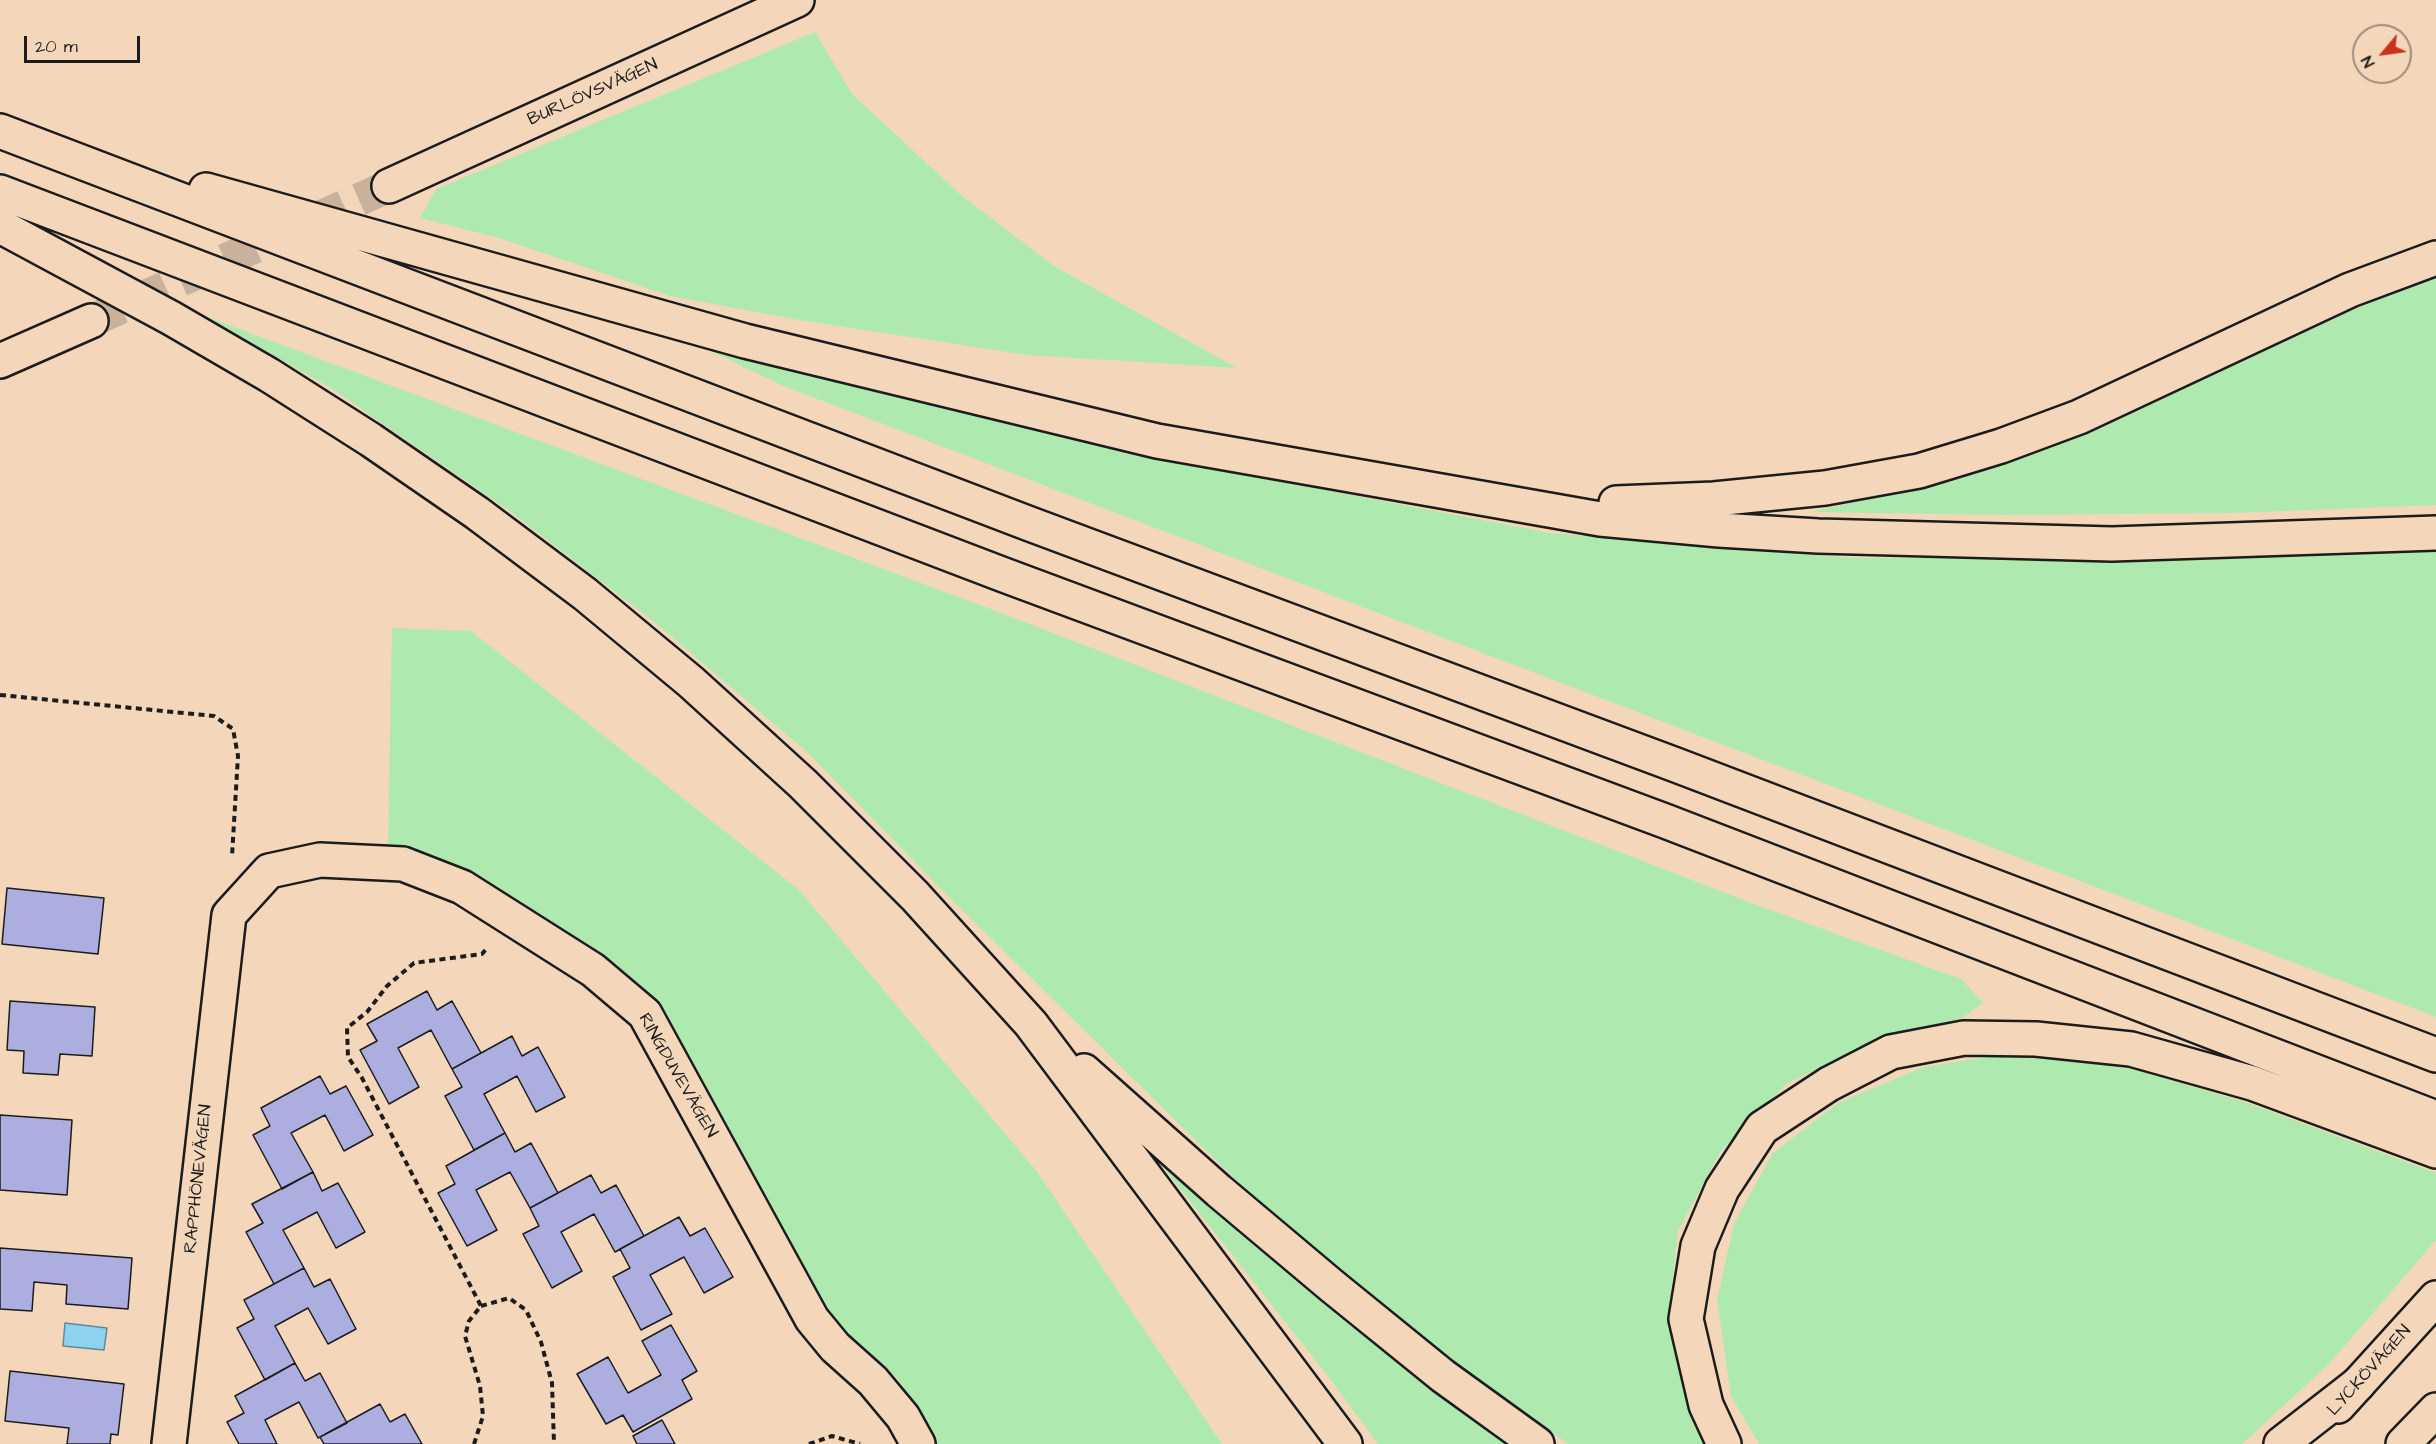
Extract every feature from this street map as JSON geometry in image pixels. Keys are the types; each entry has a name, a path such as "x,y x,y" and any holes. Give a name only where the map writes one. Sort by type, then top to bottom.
{"main road":[{"name":"BURLÖVSVÄGEN","path":"390,186 797,0"},
{"path":"0,131 2436,1055"},
{"path":"33,144 368,234 746,341 1157,441 1600,519 1818,536 2112,544 2436,533"},
{"path":"0,192 1004,575 1665,822 2436,1118"},
{"path":"0,226 171,318 269,375 371,440 468,506 585,594 691,682 803,784 915,896 1031,1024 1345,1444"},
{"path":"1464,496 1618,503 1714,500 1825,488 1919,471 2001,446 2079,417 2350,290 2436,258"},
{"path":"0,361 91,321"},
{"name":"RINGDUVEVÄGEN","path":"229,915 269,871 320,860 403,864 462,887 593,970 645,1014 812,1319 835,1347 873,1381 903,1417 918,1444"},
{"name":"RAPPHÖNEVÄGEN","path":"169,1444 229,915"},
{"path":"1031,1024 1219,1191 1332,1287 1443,1376 1537,1444"},
{"path":"1724,1444 1706,1405 1686,1319 1698,1246 1722,1189 1762,1128 1829,1084 1891,1052 1964,1038 2036,1040 2131,1049 2252,1083 2436,1150"},
{"name":"LYCKÖVÄGEN","path":"2303,1444 2436,1298"},
{"path":"2281,1444 2358,1384"},
{"path":"2403,1444 2436,1410"}],"path":[{"path":"0,696 214,716 233,729 238,756 232,858"},
{"path":"481,1305 362,1078 348,1057 347,1028 367,1011 387,986 414,963 482,954 513,920"},
{"path":"474,1444 483,1416 480,1386 465,1336 470,1321 481,1305 509,1298 526,1310 541,1342 552,1383 554,1444"},
{"path":"809,1444 832,1436 860,1444"}],"green space":[{"path":"815,32 852,94 961,195 1054,266 1237,368 1027,355 799,320 670,296 499,238 420,218 436,189"},
{"path":"2436,275 2436,505 2234,513 2002,515 1811,512 1967,476 2101,428 2336,316"},
{"path":"202,315 996,611 1762,907 1961,979 1983,1003 1962,1018 1871,1045 1787,1083 1721,1151 1678,1231 1668,1318 1692,1423 1706,1444 1569,1444 1527,1418 1380,1303 1241,1185 948,896 808,753 658,625 508,510 331,388"},
{"path":"688,340 932,405 1231,472 1550,533 1856,558 2363,554 2436,551 2436,1017 781,385"},
{"path":"392,628 471,631 798,889 1035,1169 1222,1444 934,1444 898,1379 826,1317 656,1006 559,928 460,869 388,845"},
{"path":"2007,1054 2123,1066 2245,1102 2436,1173 2436,1240 2328,1365 2242,1444 1759,1444 1731,1396 1717,1300 1734,1223 1773,1153 1838,1103 1923,1067"},
{"path":"1147,1147 1416,1379 1509,1444 1378,1444 1331,1380"}],"water":[{"path":"65,1323 107,1328 104,1350 63,1346"}],"building":[{"path":"7,888 104,898 98,954 2,944"},
{"path":"427,991 437,1010 452,1001 481,1053 452,1069 431,1030 398,1048 419,1087 389,1104 360,1050 377,1041 367,1024"},
{"path":"10,1001 95,1007 92,1056 60,1054 58,1075 23,1073 24,1051 7,1050"},
{"path":"512,1036 522,1056 538,1047 565,1097 536,1112 517,1076 484,1094 505,1133 474,1150 445,1096 462,1087 452,1069"},
{"path":"320,1076 330,1094 346,1086 373,1135 344,1151 325,1115 291,1133 313,1172 282,1189 253,1135 270,1126 261,1108"},
{"path":"0,1115 72,1120 67,1195 0,1190"},
{"path":"505,1133 515,1152 531,1143 558,1193 530,1208 510,1172 476,1190 497,1230 467,1246 438,1193 455,1184 446,1166"},
{"path":"313,1172 322,1191 338,1183 365,1232 336,1248 317,1212 283,1230 304,1268 274,1284 246,1232 263,1223 252,1204"},
{"path":"591,1175 601,1193 616,1185 644,1236 615,1252 594,1214 561,1232 582,1271 552,1288 523,1234 539,1226 530,1208"},
{"path":"679,1217 690,1236 705,1228 733,1277 704,1293 684,1257 650,1275 672,1314 641,1330 613,1277 630,1268 620,1249"},
{"path":"0,1248 132,1258 128,1309 66,1304 67,1285 34,1282 32,1311 0,1309"},
{"path":"304,1268 314,1287 330,1279 356,1329 328,1344 308,1308 275,1326 295,1363 265,1380 237,1328 254,1319 244,1300"},
{"path":"671,1325 697,1371 682,1380 692,1399 633,1432 623,1415 606,1424 577,1374 608,1357 628,1393 661,1375 642,1341"},
{"path":"295,1363 305,1381 320,1373 347,1423 318,1438 299,1402 265,1420 277,1444 239,1444 227,1422 244,1413 235,1396"},
{"path":"10,1371 124,1384 118,1435 111,1434 110,1444 67,1444 69,1428 5,1421"},
{"path":"380,1404 390,1422 405,1414 422,1444 324,1444 320,1437"},
{"path":"662,1420 675,1444 637,1444 633,1436"}],"tunnel":[{"path":"91,321 389,186"}]}
